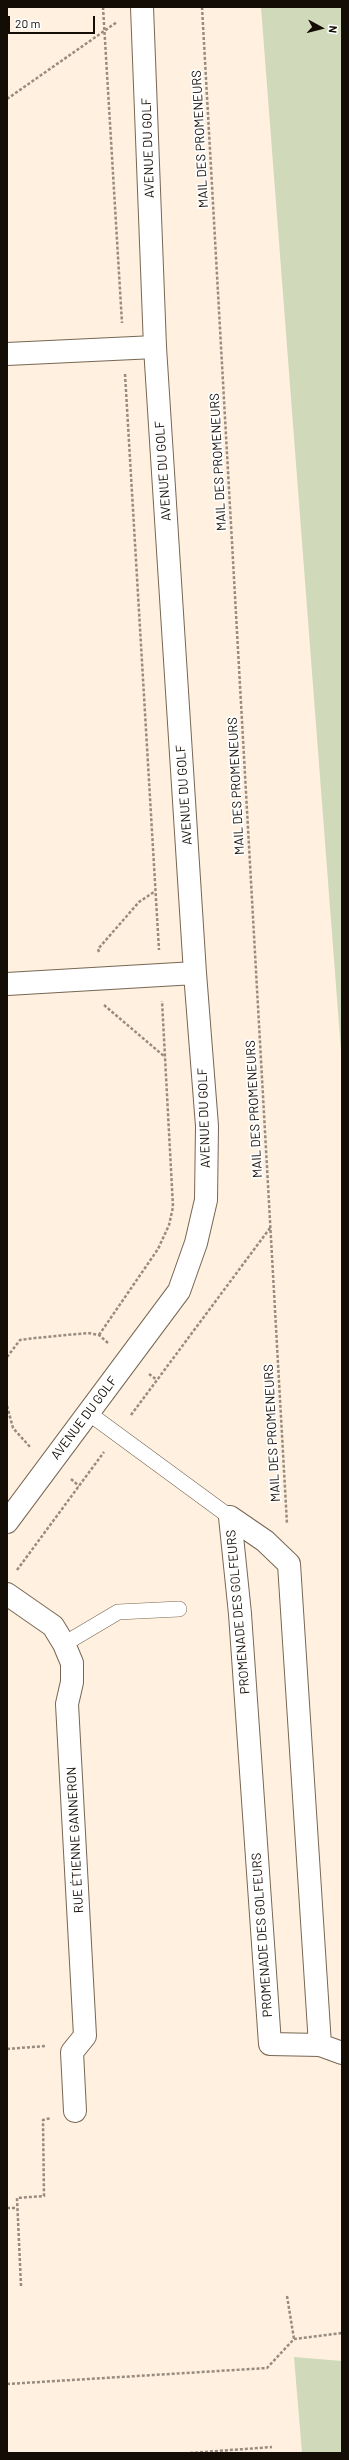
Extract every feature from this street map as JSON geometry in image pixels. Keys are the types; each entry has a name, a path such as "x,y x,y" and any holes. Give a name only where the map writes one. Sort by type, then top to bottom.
{"street":[{"name":"AVENUE DU GOLF","path":"7,1522 179,1290 196,1243 206,1200 207,1126 195,973 155,347 142,7"},
{"path":"7,354 155,347"},
{"path":"7,984 195,973"},
{"name":"PROMENADE DES GOLFEURS","path":"230,1517 265,1541 289,1564"},
{"name":"PROMENADE DES GOLFEURS","path":"230,1517 240,1622 270,2044 320,2045 342,2054"},
{"path":"289,1564 320,2045"},
{"name":"RUE ÉTIENNE GANNERON","path":"7,1594 53,1626 64,1644 72,1663 72,1682 67,1704 85,2036 72,2052"},
{"path":"72,2052 75,2112"}],"lane":[{"path":"88,1412 230,1517"},
{"path":"64,1644 118,1612 179,1609"}],"path":[{"path":"99,1335 158,1249 169,1224 173,1207 161,975 104,7"},
{"name":"MAIL DES PROMENEURS","path":"202,7 289,1564"},
{"path":"7,99 122,19"},
{"path":"16,1571 270,1228"},
{"path":"8,1355 20,1340 88,1333 99,1335 128,1358"},
{"path":"7,1406 13,1428 21,1438 49,1464"},
{"path":"7,2048 58,2046 72,2052"},
{"path":"21,2286 17,2198 44,2196 43,2120 75,2112"},
{"path":"7,2208 17,2208"},
{"path":"288,2296 294,2338"},
{"path":"7,2384 267,2368 294,2338 342,2333"},
{"path":"190,2453 272,2447"}],"green space":[{"path":"261,7 342,7 342,1064"},
{"path":"294,2357 342,2361 342,2453 302,2453"}]}
